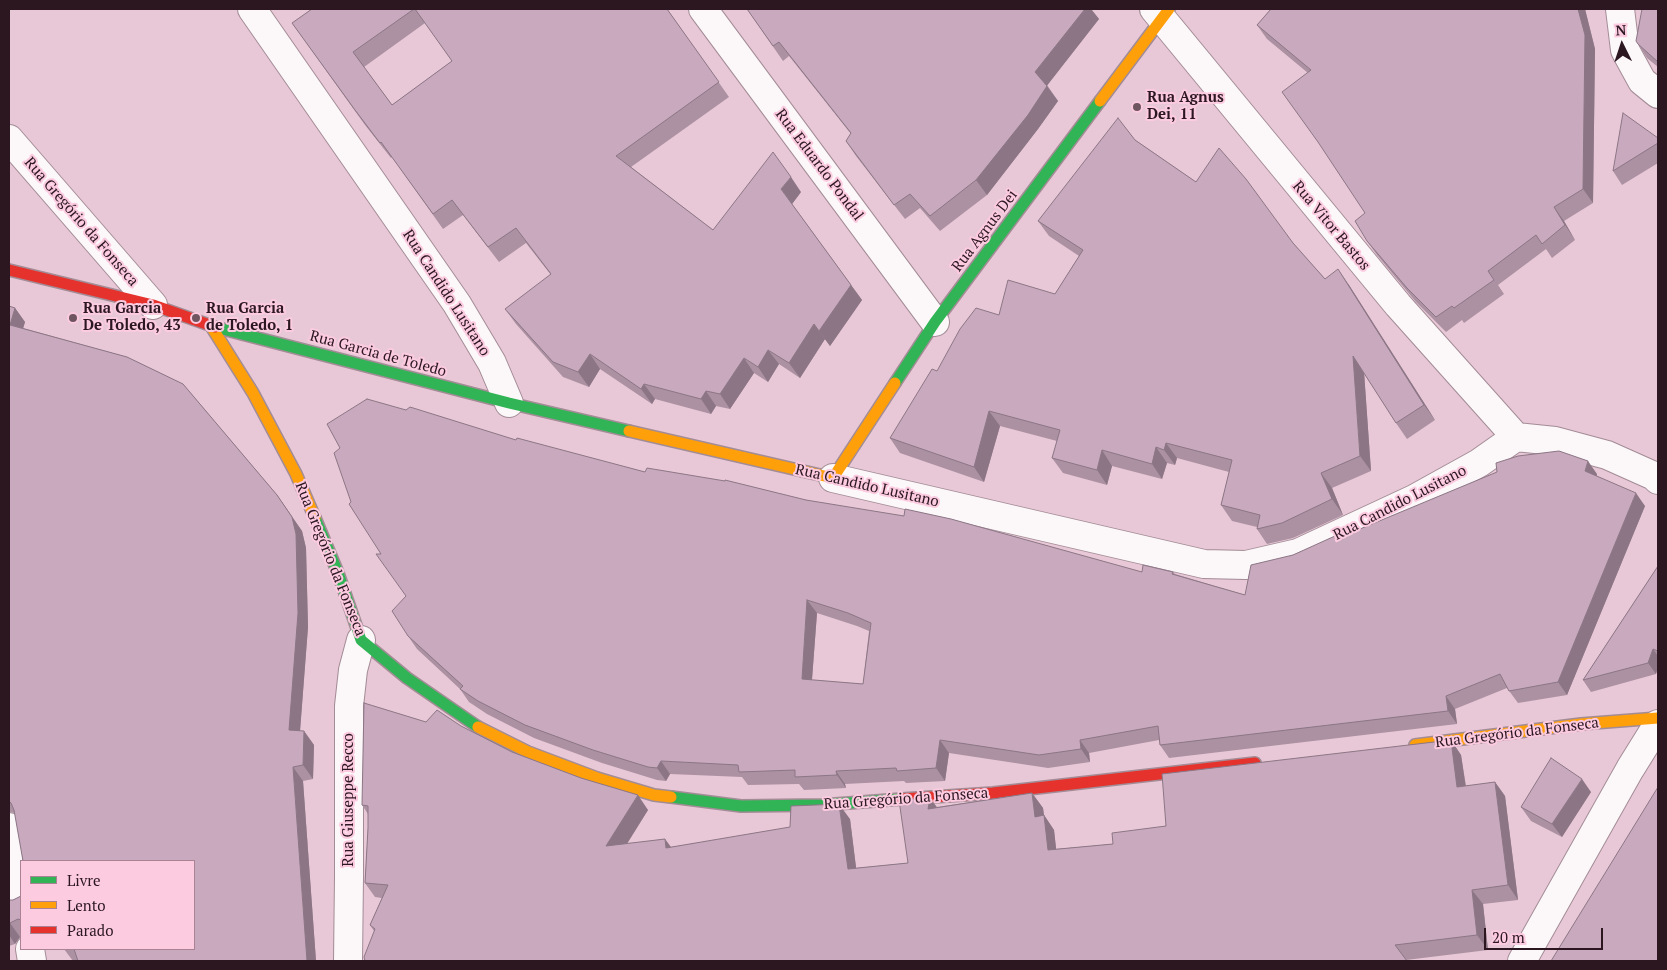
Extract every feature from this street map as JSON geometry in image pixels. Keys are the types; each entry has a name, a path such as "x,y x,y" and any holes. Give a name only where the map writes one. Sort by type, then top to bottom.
{"street":[{"name":"Rua Candido Lusitano","path":"252,9 457,304 492,363 509,403 1204,564 1246,565 1298,554 1414,499 1479,463 1516,437"},
{"name":"Rua Eduardo Pondal","path":"703,9 936,322"},
{"path":"1620,9 1625,50 1642,82 1658,94"},
{"name":"Rua Agnus Dei","path":"833,478 936,322 1161,12"},
{"name":"Rua Vitor Bastos","path":"1161,12 1398,305 1516,437"},
{"name":"Rua Gregório da Fonseca","path":"9,139 153,306"},
{"name":"Rua Garcia de Toledo","path":"9,270 153,306 211,326 509,403"},
{"name":"Rua Gregório da Fonseca","path":"211,326 252,393 296,474 338,573 361,640 407,678 479,727 528,752 571,769 654,796 741,806 822,806 993,793 1263,763"},
{"path":"1516,437 1555,441 1607,456 1654,476 1658,480"},
{"name":"Rua Giuseppe Recco","path":"348,961 350,877 349,706 353,670 361,640"},
{"name":"Rua Gregório da Fonseca","path":"1399,747 1581,724 1658,718"},
{"path":"1522,961 1630,769 1658,724"},
{"path":"9,827 20,893"}],"building":[{"path":"312,9 414,9 353,52 392,105 452,61 415,9 667,9 719,82 616,156 713,230 773,152 791,177 781,189 851,285 819,331 814,324 789,363 768,350 758,367 744,358 720,394 706,391 701,399 644,384 641,389 590,354 578,372 553,362 505,309 551,274 516,228 488,247 452,200 433,214 292,23"},
{"path":"747,9 1085,9 1035,72 1047,86 1028,115 976,180 930,216 910,194 894,205 846,141 851,133 779,42 773,46"},
{"path":"1271,9 1578,9 1585,35 1583,189 1554,207 1565,225 1542,244 1536,235 1488,271 1494,280 1454,308 1452,306 1436,317 1407,288 1367,241 1355,221 1365,213 1282,92 1311,70 1257,25"},
{"path":"1642,9 1658,9 1658,62 1636,41"},
{"path":"1623,113 1658,138 1658,143 1613,171"},
{"path":"1118,118 1135,140 1196,182 1219,148 1246,179 1293,243 1325,279 1338,269 1424,405 1396,423 1353,356 1360,456 1321,473 1332,499 1282,523 1257,529 1260,515 1221,505 1232,460 1166,443 1164,450 1156,447 1152,464 1102,450 1097,470 1052,458 1060,430 989,411 974,467 890,438 932,369 937,371 960,329 976,308 999,315 1008,280 1055,294 1083,250 1038,221"},
{"path":"9,306 15,308 10,325 127,357 183,384 277,495 292,517 296,534 298,613 289,730 304,731 303,765 293,767 307,961 78,961 74,950 195,950 195,860 23,860 14,810 9,801"},
{"path":"367,399 406,410 410,407 516,440 517,438 645,472 647,468 725,480 806,500 904,516 905,509 951,519 1142,572 1143,565 1173,572 1172,574 1245,595 1251,565 1293,555 1346,531 1348,534 1497,472 1496,463 1518,456 1559,451 1588,461 1585,471 1636,493 1558,682 1509,691 1500,674 1446,696 1448,711 1160,745 1158,726 1080,740 1081,749 1039,755 940,740 936,768 897,771 896,768 836,771 837,775 795,777 795,770 739,772 738,765 661,761 657,768 648,767 593,750 525,725 478,701 460,689 463,686 408,636 392,611 406,596 376,554 381,554 349,504 351,502 334,453 340,448 327,424","holes":["807,600 848,613 871,623 863,684 802,679"]},
{"path":"1658,566 1658,651 1653,649 1648,663 1583,680"},
{"path":"364,703 426,722 437,710 461,726 512,752 581,778 638,795 606,846 665,839 666,848 790,827 791,806 839,804 848,869 908,863 899,800 930,798 928,809 1032,793 1035,817 1044,815 1048,850 1113,844 1112,833 1166,826 1162,774 1451,740 1457,787 1495,782 1508,885 1472,890 1477,935 1395,945 1407,961 365,961 364,957 375,929 370,925 388,885 365,883 368,806 362,805"},
{"path":"1551,758 1582,779 1552,824 1521,807"},
{"path":"1658,787 1658,961 1551,961"},
{"path":"20,896 20,920 9,925 9,900"}],"traffic: fast":[{"path":"895,383 935,322 1100,101"},
{"path":"215,327 509,403 629,431"},
{"path":"315,518 338,573 361,640 407,678 478,727"},
{"path":"671,797 741,806 822,805 902,799"}],"traffic: slow":[{"path":"1100,101 1169,9"},
{"path":"211,326 253,393 296,474 315,518"},
{"path":"629,431 833,478 895,383"},
{"path":"1415,745 1581,724 1658,718"},
{"path":"478,727 528,752 597,778 654,795 671,797"}],"traffic: jam":[{"path":"9,270 153,305 215,327"},
{"path":"902,799 993,793 1255,763"}],"place":[{"name":"Rua Agnus Dei, 11","path":"1137,107"},
{"name":"Rua Garcia De Toledo, 43","path":"73,318"},
{"name":"Rua Garcia de Toledo, 1","path":"196,318"}]}
